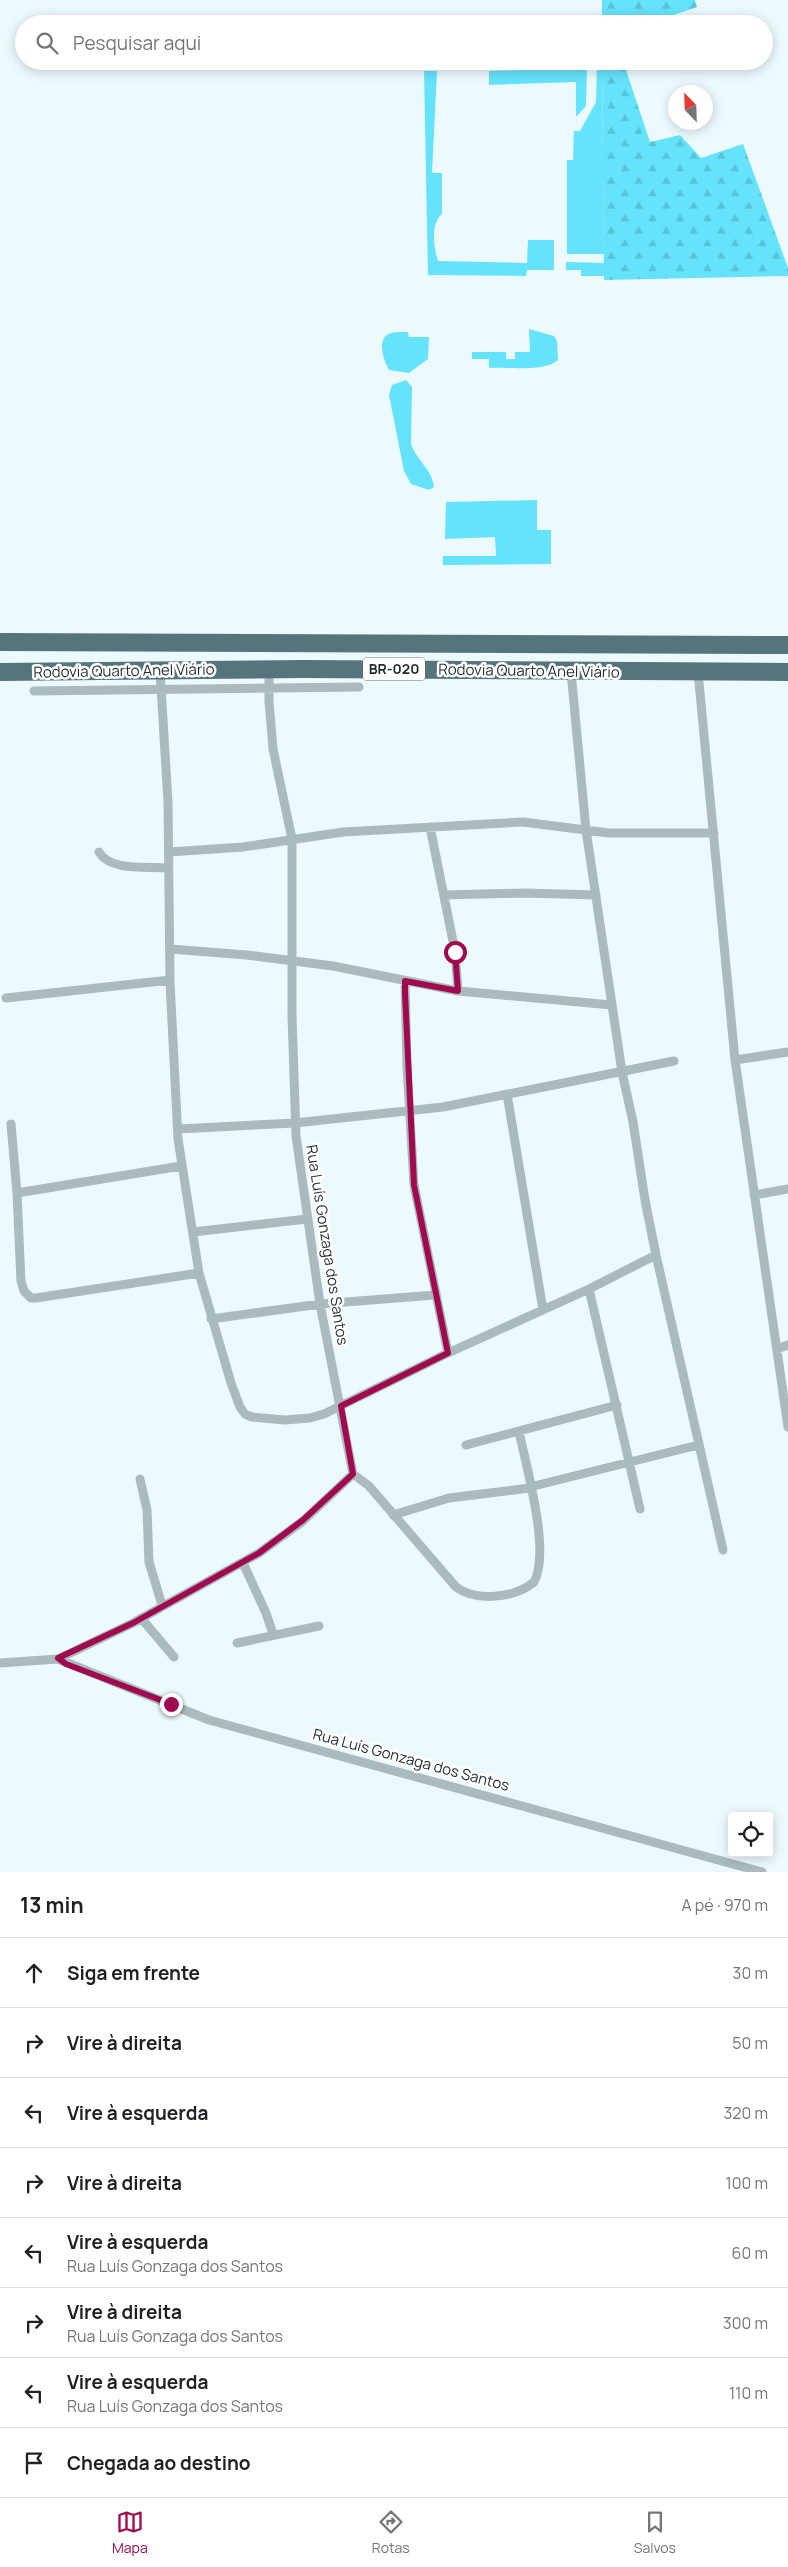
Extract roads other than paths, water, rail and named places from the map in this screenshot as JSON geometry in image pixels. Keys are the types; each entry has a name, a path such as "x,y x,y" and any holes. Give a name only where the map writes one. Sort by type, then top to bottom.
{"highway":[{"name":"Rodovia Quarto Anel Viário","path":"0,642 788,645"},
{"path":"302,642 302,669"},
{"path":"608,672 610,643"},
{"path":"687,644 698,672"},
{"name":"Rodovia Quarto Anel Viário","path":"0,672 302,669 788,672"}],"street":[{"name":"Rua Luís Gonzaga dos Santos","path":"0,1663 58,1659 141,1618 243,1563 303,1520 353,1474 320,1304 295,1123 292,839 273,749 268,688 269,669"},
{"path":"160,671 169,852 170,980 181,1166 199,1273 211,1319 236,1397 245,1414 252,1417 275,1420 310,1418 341,1406 448,1353 590,1289 656,1256"},
{"path":"571,672 586,830 622,1072 634,1122 644,1200 723,1550"},
{"path":"698,672 735,1060 788,1427"},
{"path":"34,691 359,687"},
{"path":"169,852 243,847 343,832 523,822 586,830 642,834 714,833"},
{"path":"430,827 458,966 458,991"},
{"path":"99,852 103,859 113,864 168,868"},
{"path":"444,896 525,893 596,895"},
{"path":"170,949 293,961 458,991 612,1005"},
{"path":"6,998 170,980"},
{"path":"405,981 409,1111 414,1185 448,1353"},
{"path":"735,1060 788,1052"},
{"path":"178,1129 295,1123 442,1107 674,1061"},
{"path":"507,1094 543,1310"},
{"path":"11,1124 18,1193 21,1281 24,1291 31,1298 199,1273"},
{"path":"18,1193 181,1166"},
{"path":"754,1194 788,1189"},
{"path":"193,1232 308,1219"},
{"path":"590,1289 640,1509"},
{"path":"211,1319 320,1304 435,1295"},
{"path":"777,1349 788,1346"},
{"path":"466,1445 617,1404"},
{"path":"353,1474 369,1486 450,1582 464,1593 510,1595 534,1582 540,1568 540,1549 519,1431"},
{"path":"393,1515 449,1498 530,1487 698,1444"},
{"path":"140,1480 147,1510 149,1562 162,1605"},
{"path":"243,1563 266,1613 273,1634"},
{"path":"141,1618 174,1657"},
{"path":"237,1643 273,1634 319,1626"},
{"name":"Rua Luís Gonzaga dos Santos","path":"58,1659 209,1720 762,1872"}]}
